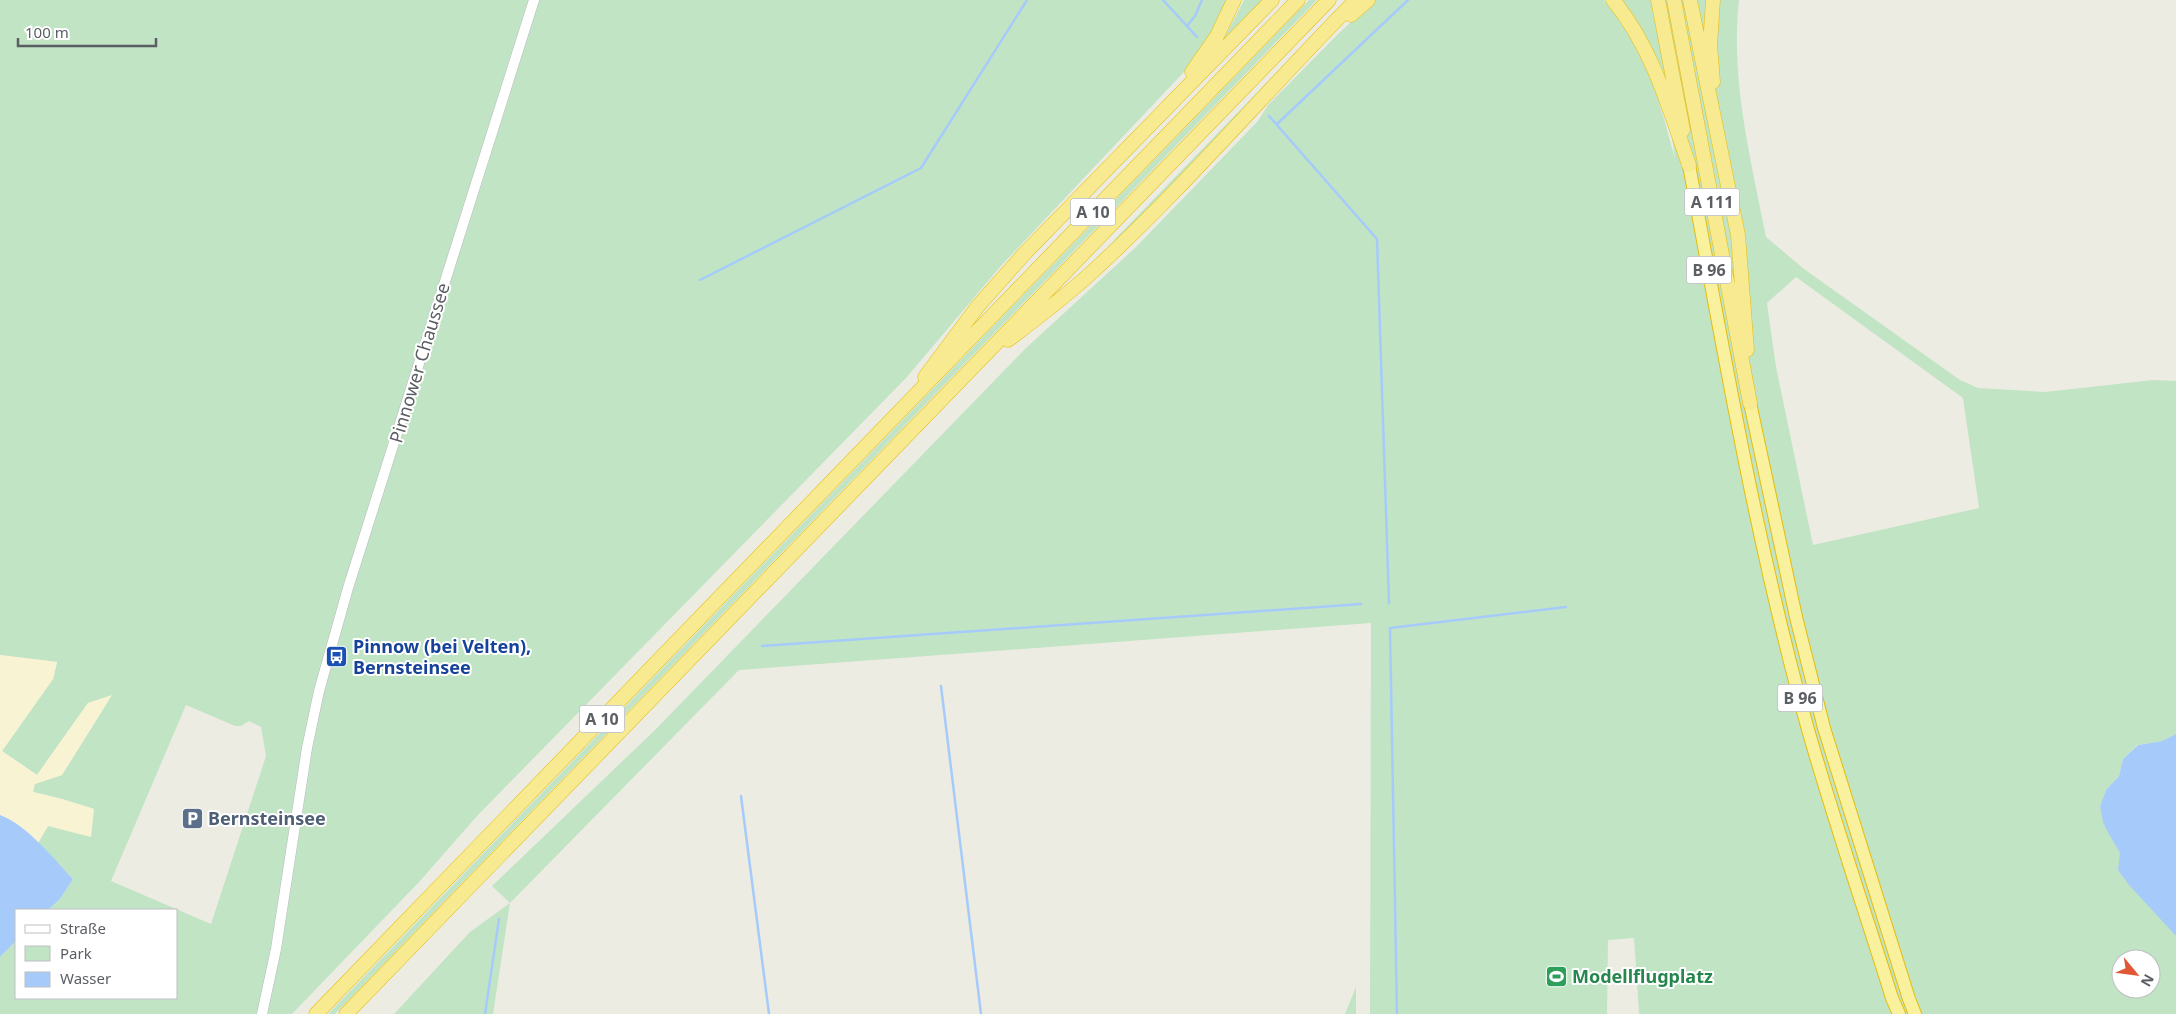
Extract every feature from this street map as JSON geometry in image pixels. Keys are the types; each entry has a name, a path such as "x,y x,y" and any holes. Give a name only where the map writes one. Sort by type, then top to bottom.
{"highway":[{"path":"1116,159 1195,69 1217,36 1234,0"},
{"path":"888,425 999,282 1272,0"},
{"name":"A 10","path":"316,1014 1298,0"},
{"name":"A 10","path":"346,1014 1329,0"},
{"path":"970,369 1091,274 1143,223 1356,0"},
{"path":"1285,76 1368,0"},
{"path":"1613,0 1631,24 1643,46 1689,165"},
{"name":"A 111","path":"1658,0 1689,165"},
{"name":"A 111","path":"1674,0 1750,403"},
{"path":"1690,0 1732,202 1740,253 1750,403"},
{"path":"1713,0 1710,45 1715,125"},
{"name":"B 96","path":"1689,165 1728,375 1783,633 1807,727 1889,989 1899,1014"},
{"name":"B 96","path":"1750,403 1794,608 1824,728 1915,1014"}],"main road":[{"name":"Pinnower Chaussee","path":"262,1014 283,910 318,690 534,0"}],"green space":[{"path":"0,0 1228,0 1199,56 1000,267 906,378 477,816 420,881 292,1014 0,1014 0,957 15,942 15,999 178,999 178,910 211,924 266,756 261,727 249,721 241,726 235,726 186,705 111,881 176,909 49,909 60,899 73,879 38,843 48,826 94,809 33,792 34,784 62,775 111,696 88,703 37,775 2,751 53,679 57,662 0,655"},
{"path":"1244,0 1265,0 1221,45"},
{"path":"1309,0 1317,0 335,1014 328,1014"},
{"path":"1347,0 1351,0 1110,248 1116,238"},
{"path":"1375,0 1604,0 1618,17 1641,55 1657,95 1675,159 1665,86 1620,0 1739,0 1737,60 1743,119 1766,237 1804,269 1960,380 1978,388 2045,392 2153,380 2176,381 2176,734 2162,741 2137,745 2123,759 2119,776 2106,790 2100,806 2106,829 2176,936 2176,1014 1639,1014 1634,938 1608,940 1607,1014 1370,1014 1371,623 739,670 510,903 492,886 655,730 1025,349 1136,247 1258,121 1268,105 1339,33","holes":["1796,277 1963,398 1979,508 1813,545 1776,367 1767,303"]},
{"path":"510,903 493,1014 394,1014 470,932"},
{"path":"1356,987 1356,1014 1345,1014"}],"sand":[{"path":"0,655 57,662 53,679 2,751 37,775 88,703 112,695 62,775 35,784 33,792 94,809 91,837 48,826 38,843 10,819 0,815"}],"water":[{"path":"2176,734 2176,936 2129,885 2118,870 2120,853 2103,822 2100,806 2106,790 2119,776 2123,759 2138,745 2162,741"},
{"path":"0,815 30,834 73,879 60,899 49,909 15,909 15,942 0,957"}],"waterway":[{"path":"700,280 921,168 1027,0"},
{"path":"1163,0 1197,37"},
{"path":"1187,26 1195,16 1202,0"},
{"path":"1277,124 1408,0"},
{"path":"1269,116 1377,239 1389,603"},
{"path":"762,646 1361,604"},
{"path":"1397,1014 1390,628 1566,607"},
{"path":"941,686 981,1014"},
{"path":"741,796 769,1014"},
{"path":"485,1014 499,919"}],"place":[{"name":"Pinnow (bei Velten), Bernsteinsee","path":"337,657"},
{"name":"Bernsteinsee","path":"192,819"},
{"name":"Modellflugplatz","path":"1556,977"}]}
